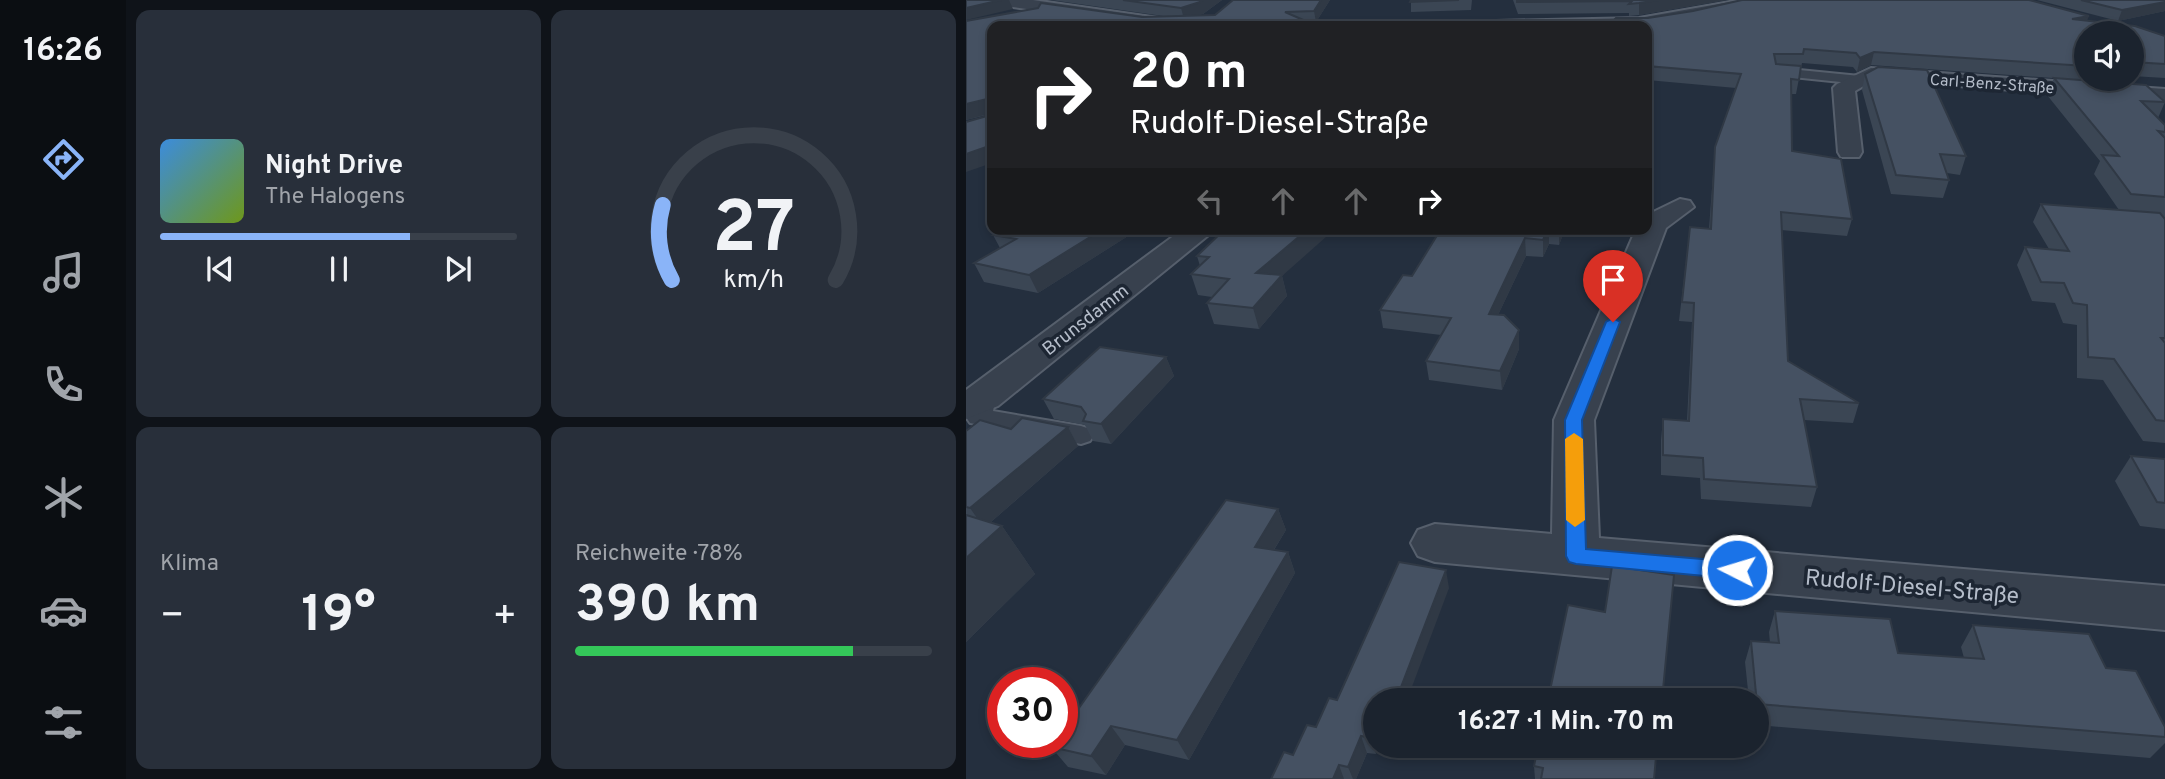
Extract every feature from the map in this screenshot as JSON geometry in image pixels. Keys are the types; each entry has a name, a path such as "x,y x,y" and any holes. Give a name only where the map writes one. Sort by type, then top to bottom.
{"street":[{"path":"999,0 1144,21"},
{"path":"1652,21 1706,14 1760,0"},
{"path":"1006,20 1052,8"},
{"name":"Carl-Benz-Straße","path":"1860,80 1871,74 2165,95"},
{"path":"1850,152 1844,88 1860,80"},
{"path":"1652,226 1680,206"},
{"name":"Brunsdamm","path":"975,402 1194,235"},
{"path":"1576,556 1574,420 1649,235"},
{"name":"Rudolf-Diesel-Straße","path":"1435,543 2165,608"}],"lane":[{"path":"1779,72 1860,80"},
{"path":"975,402 979,416 1081,435"}],"building":[{"path":"966,0 1001,0 966,8"},
{"path":"1123,0 1203,0 1181,8"},
{"path":"1233,0 1321,0 1314,11 1285,12 1306,21 987,21 987,99 966,104 966,21 1038,8 1041,3 1142,17 1215,15"},
{"path":"1411,0 1459,0 1410,2"},
{"path":"1517,0 1659,0 1629,4 1632,1"},
{"path":"1742,0 2029,0 2089,16 2072,19 2090,21 2074,21 2074,65 1874,52 1860,58 1856,53 1804,49 1803,54 1774,54 1776,64 1801,66 1799,80 1791,79 1792,151 1841,159 1852,219 1781,212 1788,361 1859,403 1800,399 1817,487 1704,479 1703,458 1663,455 1663,419 1689,421 1694,303 1682,302 1690,227 1711,229 1715,147 1741,74 1652,66 1652,21 1613,21 1616,18 1648,18"},
{"path":"2081,0 2165,0 2165,2 2122,10"},
{"path":"2144,29 2165,36 2165,64 2144,63"},
{"path":"1878,67 1927,70 1966,156 1940,154 1949,180 1896,175 1865,74"},
{"path":"2054,78 2074,80 2074,91 2144,91 2146,85 2165,102 2141,101 2165,125 2165,132 2158,131 2165,138 2165,197 2131,194 2102,155 2119,156"},
{"path":"987,116 987,147 966,154 966,122"},
{"path":"2041,204 2160,213 2165,219 2165,338 2161,338 2165,343 2165,421 2156,420 2114,359 2088,357 2087,305 2073,303 2064,283 2041,282 2025,247 2069,251"},
{"path":"993,235 1093,235 1029,275 974,263 1016,239"},
{"path":"1219,235 1301,235 1256,273 1282,275 1253,308 1207,303 1229,279 1191,274 1209,257 1197,256"},
{"path":"1437,235 1545,235 1543,240 1525,238 1489,314 1504,315 1519,330 1500,371 1426,361 1451,318 1380,310 1403,275 1412,276"},
{"path":"1100,347 1166,357 1101,424 1083,421 1086,414 1081,407 1043,399"},
{"path":"1022,418 1068,427 970,508 966,507 966,431 980,420 1011,429"},
{"path":"2131,456 2165,459 2165,503 2157,502"},
{"path":"1226,500 1278,509 1255,547 1288,552 1177,740 1111,726 1091,756 1078,753 1078,709"},
{"path":"966,515 1002,526 966,558"},
{"path":"1399,562 1446,570 1401,688 1363,688 1363,736 1348,767 1339,765 1333,779 1271,779 1284,752 1293,755 1307,725 1316,727 1329,698 1337,700"},
{"path":"1612,566 1674,575 1663,688 1551,688 1568,605 1605,612"},
{"path":"1775,611 1890,619 1898,653 1984,659 1973,625 2089,634 2106,668 2136,671 2165,727 2165,737 1769,705 1769,688 1755,688 1751,641 1779,643"},
{"path":"1536,758 1656,758 1654,779 1541,779 1543,768 1534,766"}],"slow traffic":[{"path":"1574,439 1575,520"}],"route":[{"path":"1613,322 1574,420 1576,556 1737,570"}]}
